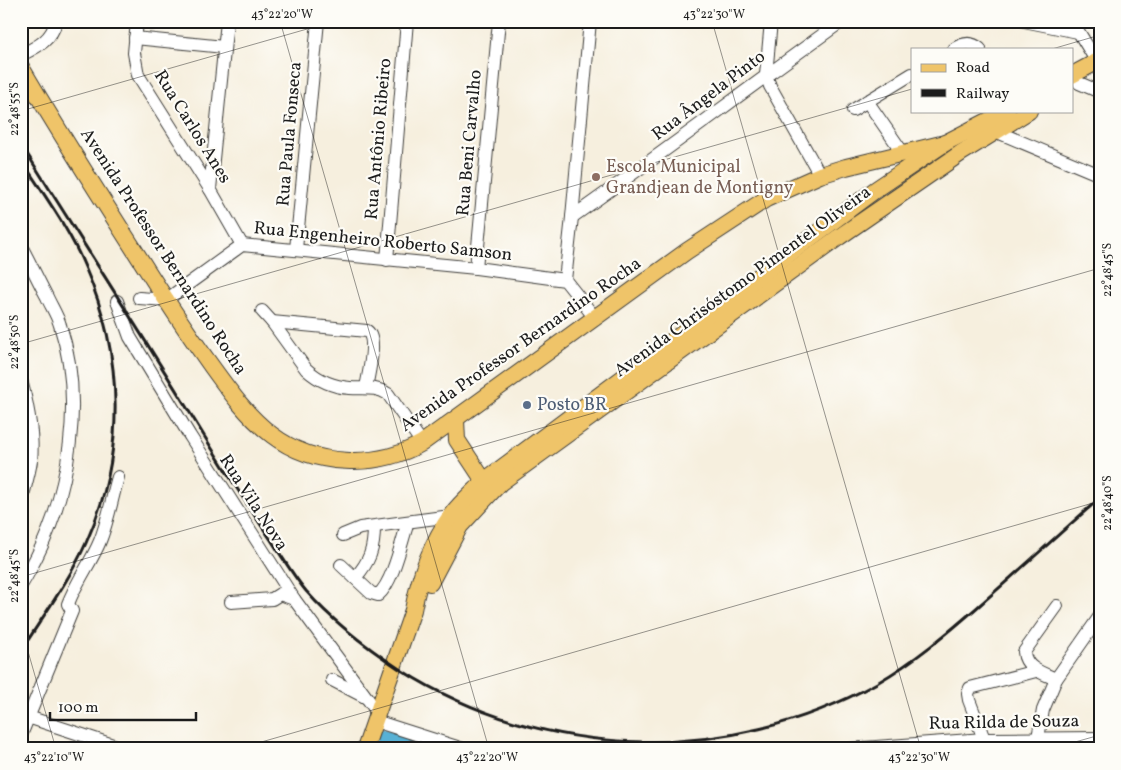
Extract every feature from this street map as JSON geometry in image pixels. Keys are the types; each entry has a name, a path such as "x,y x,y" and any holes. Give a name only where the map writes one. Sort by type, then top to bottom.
{"main road":[{"path":"1074,82 1099,64"},
{"name":"Avenida Professor Bernardino Rocha","path":"21,67 166,300 235,399 254,420 288,446 325,458 364,461 400,454 428,439 742,213 766,199 820,175 945,143"},
{"name":"Avenida Chrisóstomo Pimentel Oliveira","path":"413,610 419,587 437,539 451,516 484,481 875,190 945,143 1005,112"},
{"name":"Avenida Chrisóstomo Pimentel Oliveira","path":"413,610 460,526 500,483 848,230 917,182 1026,112"},
{"path":"846,167 864,170 870,175 875,190 871,206 848,230"},
{"path":"456,420 457,440 484,481 500,483"},
{"path":"428,439 441,435 457,440"},
{"path":"366,747 413,610"}],"street":[{"path":"21,55 49,38 54,30 56,21"},
{"name":"Rua Carlos Anes","path":"137,21 135,64 138,75 210,189 242,245"},
{"path":"210,189 227,21"},
{"name":"Rua Paula Fonseca","path":"296,250 318,21"},
{"name":"Rua Antônio Ribeiro","path":"386,260 407,21"},
{"name":"Rua Beni Carvalho","path":"476,268 499,21"},
{"path":"590,21 565,280 595,318"},
{"path":"771,21 766,75 770,86 820,175"},
{"name":"Rua Ângela Pinto","path":"572,217 842,21"},
{"path":"1024,21 1075,27 1099,64"},
{"path":"135,38 224,47"},
{"path":"956,48 965,43 978,48"},
{"path":"853,110 911,75"},
{"path":"1074,82 1100,92"},
{"path":"867,101 903,153"},
{"path":"995,131 1100,175"},
{"name":"Rua Engenheiro Roberto Samson","path":"166,300 242,245 476,268 565,280"},
{"path":"21,246 60,324 70,373 72,398 71,426 65,474 59,500 49,531 21,585"},
{"path":"138,298 166,300"},
{"name":"Rua Vila Nova","path":"117,301 130,337 190,436 294,599 367,699 375,720"},
{"path":"262,311 300,362 313,375 337,386 381,389 388,394 428,439"},
{"path":"272,322 367,331 373,343 366,388"},
{"path":"21,380 28,410 32,443 31,462 21,503"},
{"path":"21,735 72,611 68,604 101,539 118,476"},
{"path":"344,535 360,528 451,516"},
{"path":"341,566 371,593 378,594 385,587 394,566 408,522"},
{"path":"355,578 365,566 371,554 374,541 374,526"},
{"path":"231,602 272,599 280,594 294,599"},
{"path":"1056,679 1036,671 1026,660 1024,652 1029,642 1057,606"},
{"path":"1037,744 1043,710 1056,679 1100,616"},
{"path":"984,738 969,700 970,688 1036,671"},
{"path":"332,680 367,699"},
{"path":"28,717 89,743 125,749"},
{"path":"375,720 463,749"},
{"name":"Rua Rilda de Souza","path":"849,749 984,738 1037,744 1100,738"}],"waterway":[{"path":"383,737 433,749"},
{"path":"955,749 1019,744"}],"railway":[{"path":"21,144 237,489 306,591 351,634 401,670 456,700 515,722 575,736 637,742 699,739 760,729 820,710 877,683 918,656 969,615 1100,498"},
{"path":"21,159 79,253 98,301 107,335 113,370 115,405 114,440 108,475 99,509 86,543 72,571 21,651"}],"place":[{"name":"Escola Municipal Grandjean de Montigny","path":"596,177"},
{"name":"Posto BR","path":"527,405"}]}
